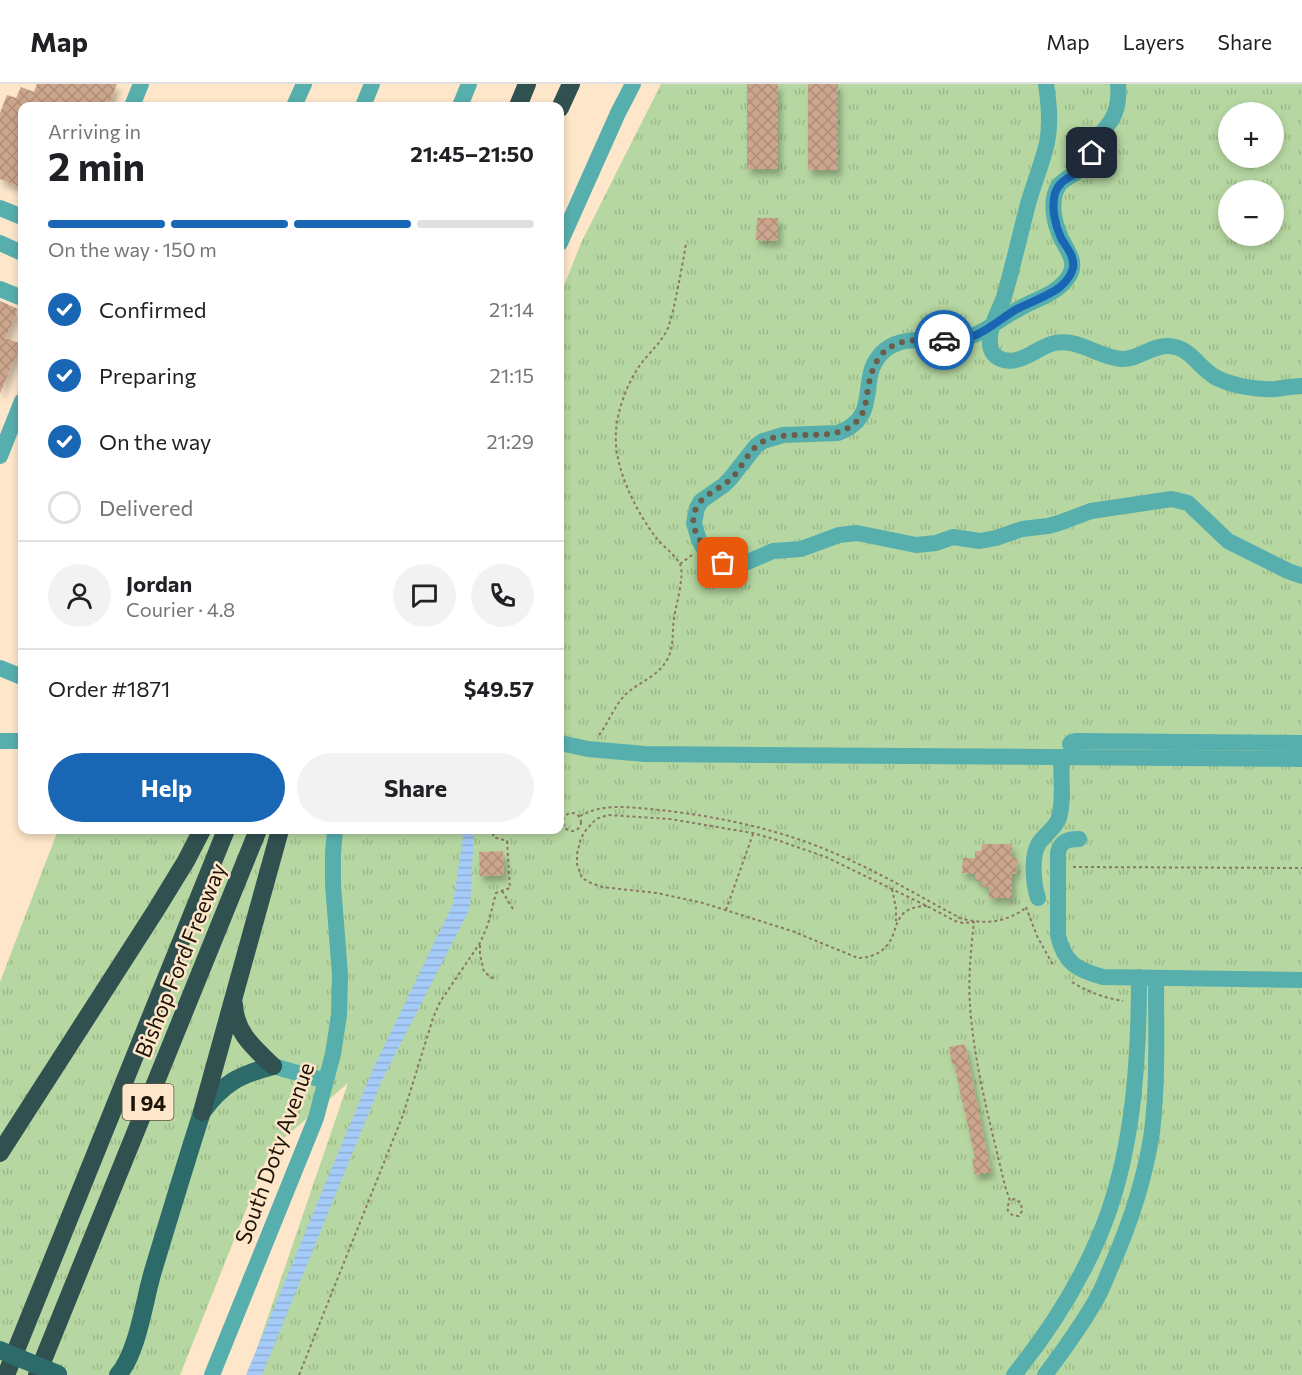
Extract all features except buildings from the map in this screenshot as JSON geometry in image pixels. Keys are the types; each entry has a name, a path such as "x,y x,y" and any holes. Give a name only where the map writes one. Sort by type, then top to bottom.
{"highway":[{"path":"520,102 527,84"},
{"path":"563,102 571,84"},
{"path":"0,1153 156,910 200,834"},
{"name":"Bishop Ford Freeway","path":"6,1375 224,834"},
{"name":"Bishop Ford Freeway","path":"37,1375 256,834"},
{"path":"202,1112 279,834"},
{"path":"234,996 235,1016 240,1030 273,1066"}],"main road":[{"path":"118,1375 132,1351 153,1272 202,1112 213,1097 236,1079 250,1072 273,1066"},
{"path":"0,1350 60,1374"}],"street":[{"path":"134,102 141,84"},
{"path":"296,102 304,84"},
{"path":"365,102 372,84"},
{"path":"462,102 469,84"},
{"path":"564,234 633,84"},
{"path":"1046,84 1050,108 1047,143 1004,296 990,333 989,344 994,355 1005,360 1017,359 1051,344 1072,343 1119,359 1133,357 1155,348 1171,346 1186,351 1208,372 1233,384 1262,389 1302,386"},
{"path":"1118,84 1118,104 1112,120 1082,169 1064,180 1053,201 1056,225 1073,262 1069,277 1061,286 976,335 950,341 910,341 884,351 873,367 866,408 855,424 838,433 783,435 763,441 756,446 730,479 701,501 694,523 699,540 715,557 729,566 743,564 764,553 810,546 839,535 857,533 916,545 936,543 953,537 980,541 1048,526 1091,511 1172,499 1188,503 1228,541 1302,576"},
{"path":"0,208 18,215"},
{"path":"0,243 18,250"},
{"path":"0,289 18,296"},
{"path":"0,456 18,411"},
{"path":"0,668 18,675"},
{"path":"0,741 18,741"},
{"path":"1038,898 1034,888 1036,849 1055,827 1059,818 1066,751 1072,742 1302,743"},
{"path":"564,743 588,749 645,754 1066,751 1302,759"},
{"name":"South Doty Avenue","path":"212,1375 299,1162 327,1081 339,1015 340,975 333,884 335,834"},
{"path":"1079,839 1069,839 1062,842 1059,847 1058,935 1060,946 1069,960 1084,971 1103,977 1302,980"},
{"path":"1014,1375 1061,1311 1099,1238 1119,1176 1132,1108 1138,1026 1138,977"},
{"path":"1045,1375 1098,1298 1124,1238 1144,1171 1155,1095 1156,978"},
{"path":"273,1066 327,1081"},
{"path":"1038,1345 1057,1358"}],"path":[{"path":"588,749 626,694 658,673 671,650 681,576 680,564 655,536 636,505 621,468 615,442 618,419 629,384 668,328 686,243"},
{"path":"580,816 602,807 619,807 688,813 756,827 834,853 960,918 974,922"},
{"path":"564,820 566,815 574,812 580,816 582,822 578,830 570,831 564,824"},
{"path":"927,906 918,906 902,915 883,950 874,956 858,958 792,931 726,910 674,896 591,884 582,878 576,860 581,838 591,822 600,817 670,819 753,833 826,857 963,923 991,922 1013,916 1038,898"},
{"path":"726,910 753,833"},
{"path":"299,1375 403,1114 433,1018 440,1002 480,943 488,924 496,893 510,888 507,841 493,837 493,834"},
{"path":"1058,867 1302,868"},
{"path":"892,889 896,908 896,924"},
{"path":"502,891 513,909"},
{"path":"974,922 969,981 973,1034 1006,1194 1010,1201"},
{"path":"480,943 484,972 495,980"},
{"path":"1014,1199 1021,1203 1022,1211 1019,1216 1008,1212 1007,1207 1010,1201 1014,1199"}],"green space":[{"path":"661,84 1302,84 1302,1375 248,1375 348,1083 270,1150 180,1375 0,1375 0,982 56,834 564,834 564,286 581,243"}],"water":[{"path":"460,834 474,834 470,908 383,1078 262,1375 246,1375 373,1069 453,904 463,837"}],"way so far":[{"path":"723,563 704,547 696,532 694,516 701,501 724,485 738,471 750,452 763,441 783,435 838,433 855,424 866,408 873,367 884,351 910,341 944,340"}],"route":[{"path":"944,340 963,339 976,335 1052,292 1069,277 1073,262 1056,225 1053,201 1059,186 1064,180 1082,169 1092,153"}]}
